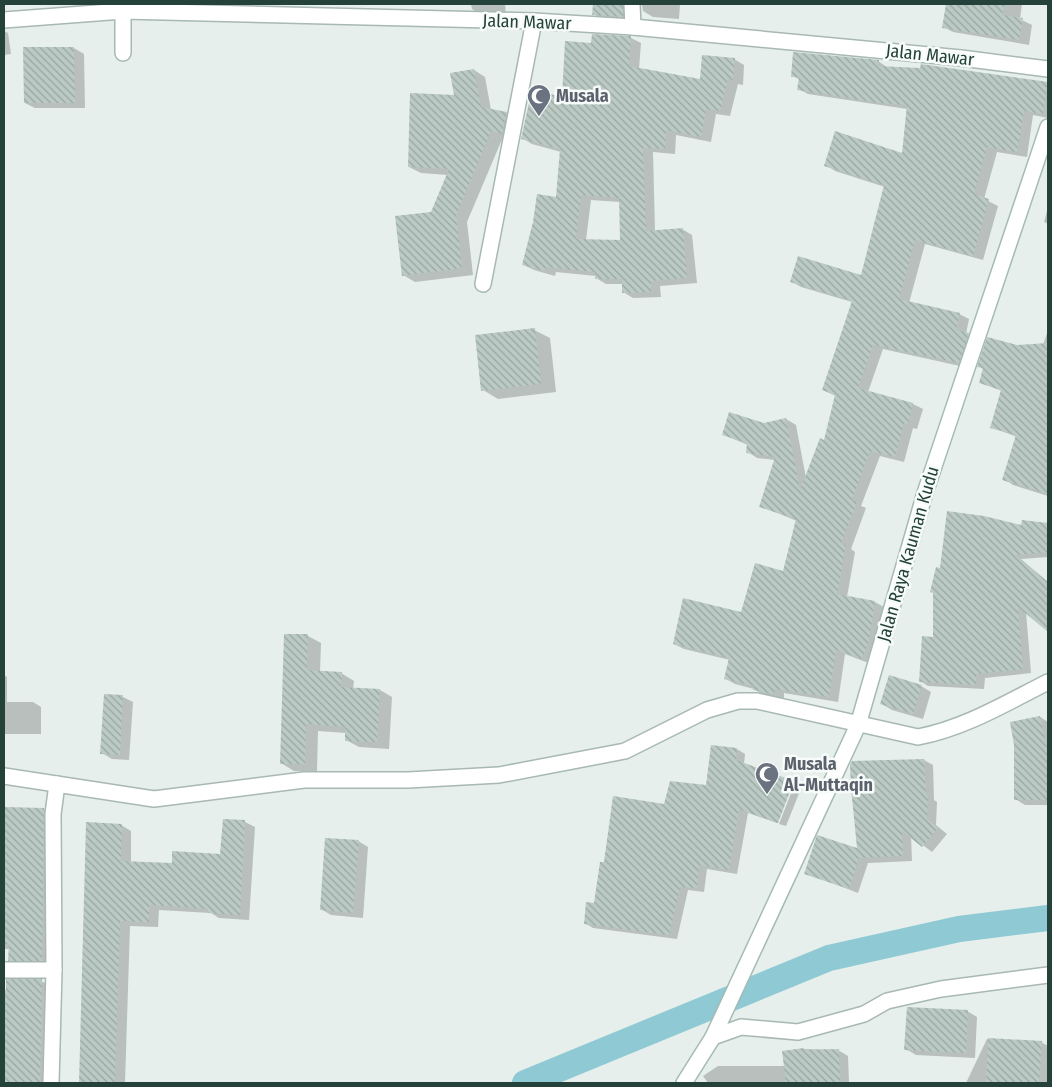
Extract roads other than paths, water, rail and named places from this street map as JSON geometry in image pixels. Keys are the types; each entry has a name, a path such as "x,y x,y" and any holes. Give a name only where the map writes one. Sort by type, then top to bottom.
{"street":[{"path":"632,4 633,27"},
{"path":"123,8 123,54"},
{"name":"Jalan Mawar","path":"4,20 123,8 534,21 633,27 961,58 1048,69"},
{"path":"483,284 534,21"},
{"name":"Jalan Raya Kauman Kudu","path":"713,1037 858,725 925,493 1048,127"},
{"path":"4,776 154,799 304,780 408,780 499,775 625,751 708,710 738,701 757,701 918,737 936,734 973,720 1048,682"},
{"path":"51,1083 54,970 53,814 56,784"},
{"path":"4,970 54,970"},
{"path":"684,1083 713,1037 741,1027 798,1032 864,1014 887,1001 941,989 1048,975"}],"waterway":[{"path":"525,1083 829,958 959,929 1048,918"}],"place":[{"name":"Musala","path":"539,117"},
{"name":"Musala Al-Muttaqin","path":"767,795"}]}
